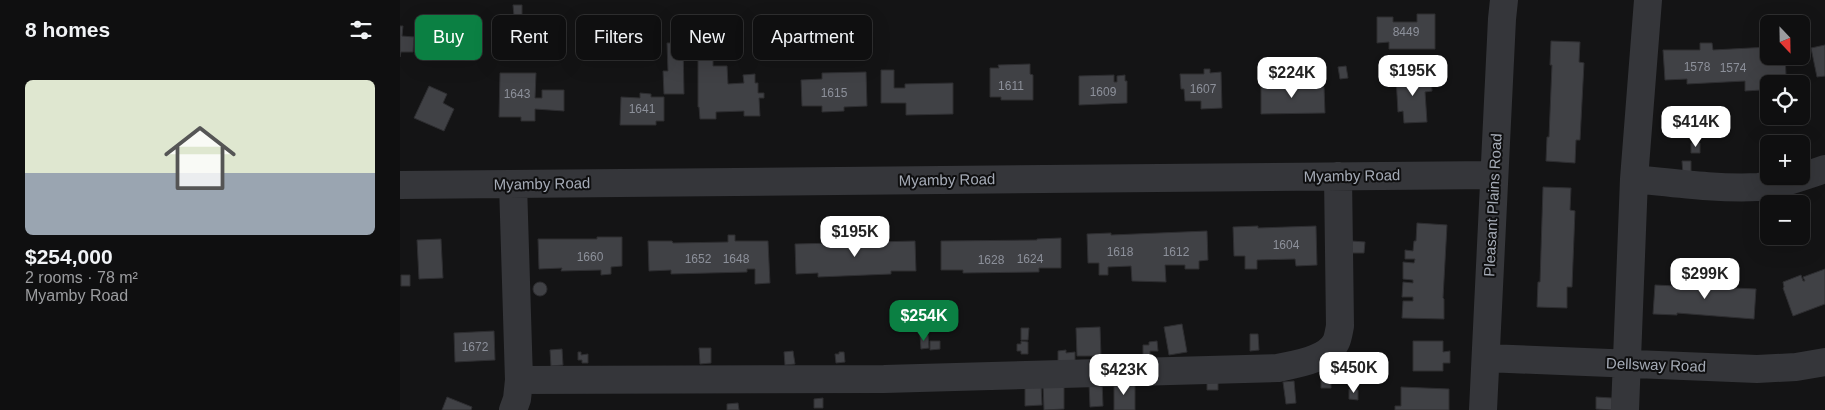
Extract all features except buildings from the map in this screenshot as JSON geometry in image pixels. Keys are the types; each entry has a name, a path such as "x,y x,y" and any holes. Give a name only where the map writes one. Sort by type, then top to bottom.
{"street":[{"name":"Pleasant Plains Road","path":"1483,410 1504,0"},
{"path":"1625,410 1634,179 1648,0"},
{"path":"1634,179 1704,185 1759,187 1825,169"},
{"name":"Myamby Road","path":"400,185 1494,175"},
{"path":"519,380 884,379 1278,368 1308,362 1330,350 1336,342 1340,326 1338,176"},
{"path":"512,410 517,399 519,380 513,184"},
{"name":"Dellsway Road","path":"1486,358 1757,369 1796,367 1825,362"}]}
